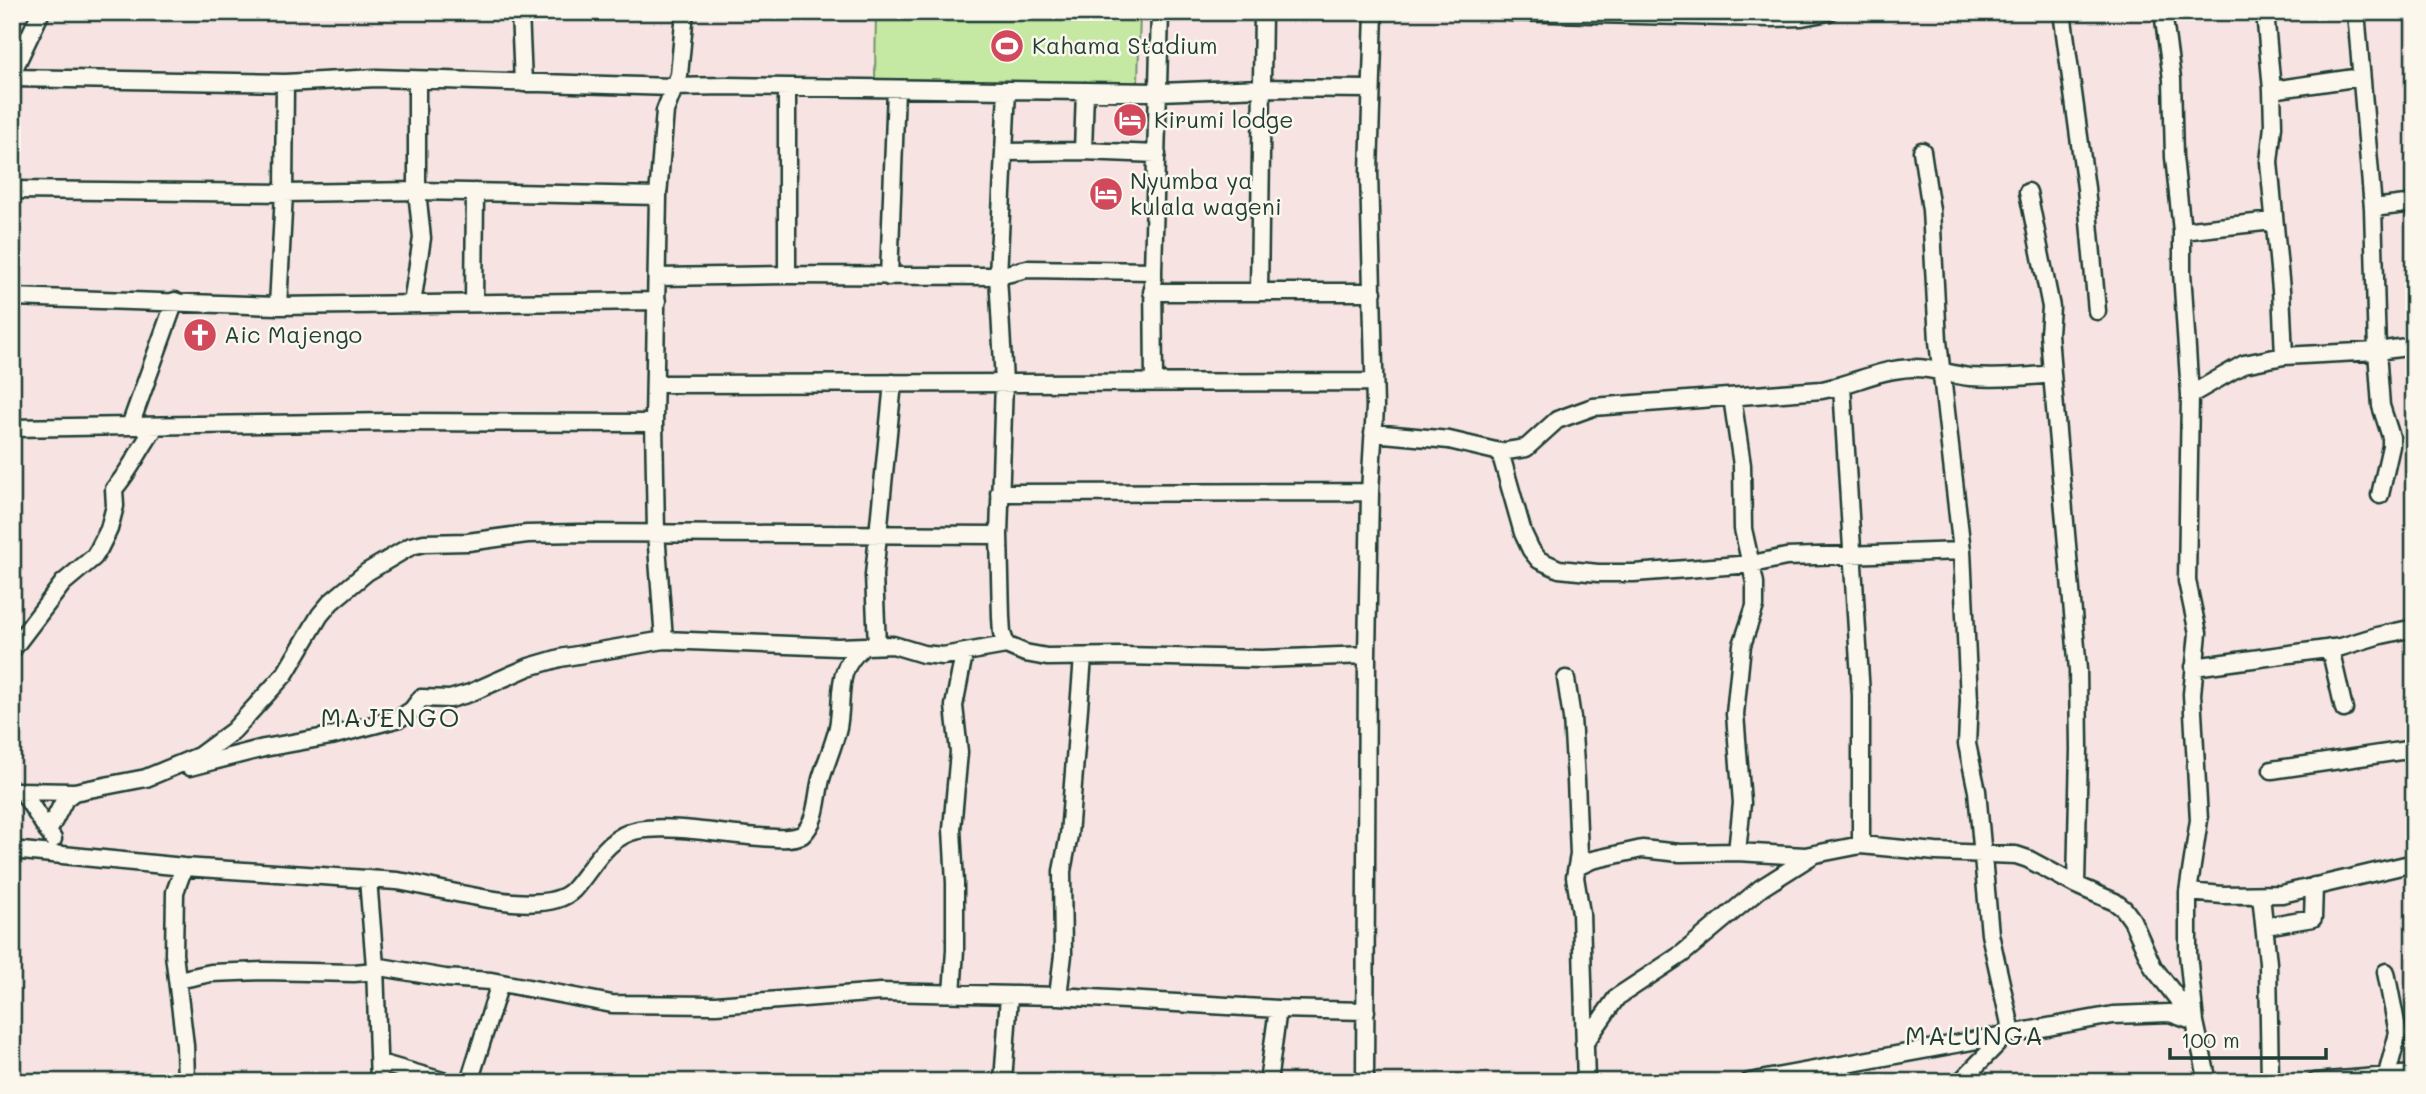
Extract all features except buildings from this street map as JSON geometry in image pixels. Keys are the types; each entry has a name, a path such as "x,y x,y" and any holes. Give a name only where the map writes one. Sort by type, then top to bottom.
{"street":[{"path":"41,12 12,75 285,83 376,78 672,88 1160,92 1262,88 1371,89"},
{"path":"520,12 523,83"},
{"path":"664,640 656,532 654,423 658,196 665,111 679,75 685,12"},
{"path":"1154,383 1152,292 1160,92 1160,12"},
{"path":"1259,292 1263,12"},
{"path":"1365,1082 1367,654 1374,382 1369,172 1374,12"},
{"path":"1510,12 1802,17 1829,12"},
{"path":"2063,12 2086,188 2097,311"},
{"path":"2163,12 2172,79 2174,157 2182,231 2190,395 2187,581 2198,633 2194,667 2193,729 2199,820 2188,892 2188,954 2195,1023 2208,1082"},
{"path":"2265,12 2273,126 2269,162 2281,289 2284,356"},
{"path":"2356,12 2373,208 2381,406 2389,429 2391,446 2380,495"},
{"path":"2272,89 2361,77"},
{"path":"412,304 422,238 417,191 417,81"},
{"path":"278,306 284,193 285,83"},
{"path":"787,87 787,275"},
{"path":"889,276 896,89"},
{"path":"1006,645 1002,633 999,534 1004,382 998,276 1007,90"},
{"path":"1083,151 1085,91"},
{"path":"1922,151 1931,210 1941,369 1962,551 1969,700 1967,735 1977,791 1990,934 2010,1024 2007,1034 1960,1082"},
{"path":"1004,152 1157,154"},
{"path":"12,190 284,193 417,191 658,196"},
{"path":"474,303 475,192"},
{"path":"2028,192 2051,307 2049,333 2052,374 2078,670 2076,885"},
{"path":"2373,208 2414,203"},
{"path":"2182,231 2273,221"},
{"path":"657,277 998,276 1027,269 1153,271"},
{"path":"1152,292 1373,292"},
{"path":"12,297 278,306 657,301"},
{"path":"130,426 175,301"},
{"path":"2190,395 2244,364 2284,356 2377,351 2414,346"},
{"path":"1373,433 1449,440 1500,452 1526,448 1557,420 1593,407 1811,391 1842,386 1892,369 1916,367 1941,369 1968,377 2052,374"},
{"path":"656,384 1374,382"},
{"path":"870,647 874,575 893,383"},
{"path":"1842,386 1861,695 1861,845"},
{"path":"1732,397 1741,450 1743,529 1755,583 1755,606 1742,645 1735,714 1742,803 1737,852"},
{"path":"12,428 391,422 654,423"},
{"path":"12,650 62,583 94,557 109,529 115,506 114,489 125,478 156,426"},
{"path":"1500,452 1523,533 1534,555 1549,566 1570,571 1634,573 1752,564 1776,557 1962,551"},
{"path":"999,493 1370,492"},
{"path":"146,778 199,756 233,731 285,674 320,615 331,602 367,572 411,546 527,534 999,534"},
{"path":"2194,667 2330,648 2414,628"},
{"path":"17,791 74,792 146,778 240,754 331,737 400,718 412,710 421,698 438,700 462,696 529,667 560,658 664,640 901,646 923,654 943,656 1006,645 1025,653 1047,657 1262,659 1367,654"},
{"path":"12,850 184,867 368,879 425,885 468,897 502,901 558,899 572,891 611,843 640,830 701,831 776,839 802,835 814,820 821,780 836,734 844,670 852,656 870,647"},
{"path":"2330,648 2344,709"},
{"path":"952,994 955,910 953,829 959,752 954,706 964,654"},
{"path":"1058,996 1063,955 1061,880 1069,835 1083,657"},
{"path":"1566,679 1575,759 1579,855 1575,877 1581,913 1586,1082"},
{"path":"2272,771 2414,749"},
{"path":"17,791 65,855"},
{"path":"48,832 65,799 74,792"},
{"path":"1577,867 1592,860 1634,849 1680,853 1813,855 1861,845 1936,852 2016,855 2115,902 2124,909 2132,920 2153,967 2195,1023"},
{"path":"1584,1044 1617,996 1682,954 1719,926 1751,896 1813,855"},
{"path":"2188,892 2282,894 2414,863"},
{"path":"184,867 175,892 174,954 185,1045 186,1082"},
{"path":"368,879 375,968 379,1082"},
{"path":"2266,926 2313,918 2314,886"},
{"path":"2261,895 2266,926 2270,1082"},
{"path":"178,980 211,973 354,973 375,968 500,983 612,1004 716,1005 880,992 1058,996 1278,1009 1366,1011"},
{"path":"2385,1079 2398,1033 2386,972"},
{"path":"469,1082 500,983"},
{"path":"1003,1082 1009,996"},
{"path":"1268,1082 1278,1009"},
{"path":"1749,1082 2113,1015 2170,1013 2195,1023"},
{"path":"380,1063 446,1082"},
{"path":"2315,1082 2385,1079 2414,1074"}],"green space":[{"name":"Kahama Stadium","path":"876,12 1140,12 1138,83 875,79"}],"place":[{"name":"Kahama Stadium","path":"1007,46"},
{"name":"Kirumi lodge","path":"1130,120"},
{"name":"Nyumba ya kulala wageni","path":"1106,194"},
{"name":"Aic Majengo","path":"200,335"}],"district":[{"name":"MAJENGO","path":"391,718"},
{"name":"MALUNGA","path":"1975,1036"}]}
